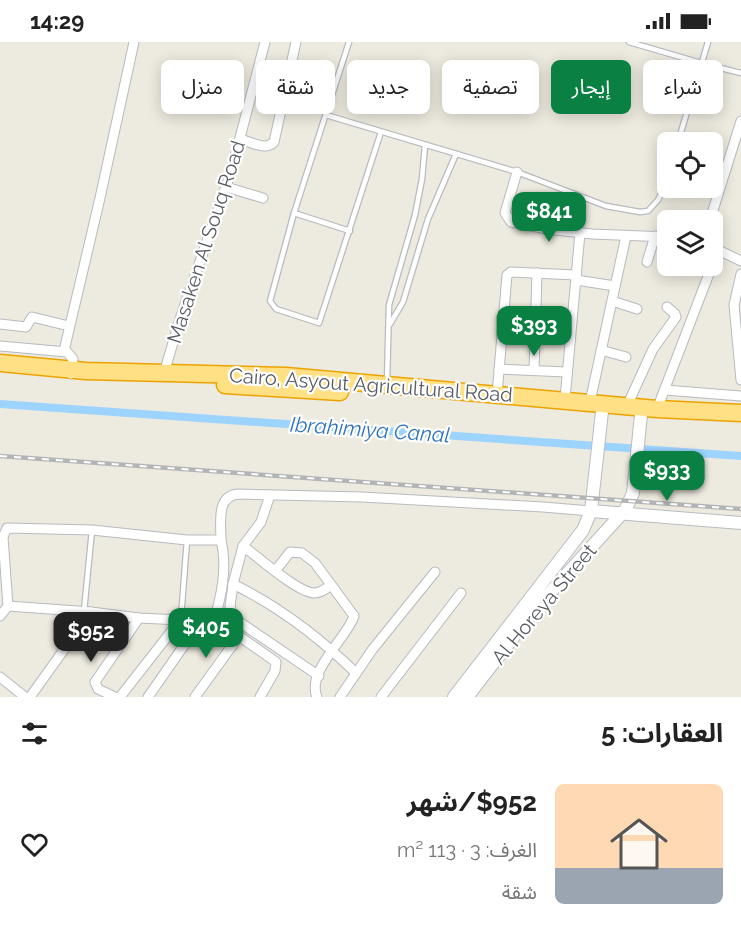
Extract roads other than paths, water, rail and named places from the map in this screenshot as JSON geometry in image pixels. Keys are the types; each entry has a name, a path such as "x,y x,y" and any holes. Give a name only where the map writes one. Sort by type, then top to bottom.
{"highway":[{"name":"Cairo, Asyout Agricultural Road","path":"5,367 389,395 597,414 741,413"},
{"name":"Cairo, Asyout Agricultural Road","path":"72,373 286,376 565,399 597,414"},
{"name":"Cairo, Asyout Agricultural Road","path":"641,414 741,421"}],"main road":[{"name":"Al Horeya Street","path":"454,697 583,530 591,511 597,414"},
{"name":"Al Horeya Street","path":"467,697 536,608 623,514 630,501 634,484 641,414"},
{"name":"Al Horeya Street","path":"591,511 741,523"}],"street":[{"path":"64,351 109,161 134,42"},
{"name":"Masaken Al Souq Road","path":"261,60 265,42"},
{"path":"292,60 296,42"},
{"name":"Masaken Al Souq Road","path":"164,373 180,319 226,188 256,80"},
{"path":"240,139 265,147 272,144 279,114"},
{"path":"713,210 741,121"},
{"path":"517,172 505,213 508,220 547,230 655,236 647,262"},
{"path":"226,188 263,198"},
{"path":"565,399 580,233"},
{"path":"597,414 601,350 626,236"},
{"path":"723,252 741,261"},
{"path":"497,395 507,277 511,272 576,277 615,286"},
{"path":"534,370 537,273"},
{"path":"641,414 665,390 708,276"},
{"path":"741,276 735,296 741,380"},
{"path":"612,301 637,309"},
{"path":"641,414 653,349 676,317 667,307"},
{"path":"0,324 26,327 32,317 69,326"},
{"path":"0,346 64,351 72,356 72,373"},
{"path":"601,350 626,357"},
{"path":"499,369 567,372"},
{"path":"665,390 741,396"},
{"path":"213,625 224,576 221,510 226,499 238,494 352,497 591,511"},
{"path":"270,495 261,522 243,546 233,584 230,607 233,616 319,676"},
{"path":"0,616 8,606 3,537 7,528 92,530 187,540 221,540"},
{"path":"243,546 307,592 316,593 331,585"},
{"path":"276,570 290,552 295,551 315,563 354,616 331,649 319,676 315,692 317,697"},
{"path":"340,697 435,572"},
{"path":"233,584 267,603 331,649 356,673"},
{"path":"381,697 461,593"},
{"path":"8,606 87,611 139,618 181,619 213,625 239,636 276,662 275,671 260,697"},
{"path":"30,697 87,611"},
{"path":"115,697 98,689 95,682 139,618"},
{"path":"120,697 181,619"},
{"path":"148,697 201,621"},
{"path":"195,697 239,636"},
{"path":"0,677 26,697"}],"lane":[{"path":"349,42 294,213 270,301 276,309 319,322 381,132"},
{"path":"629,42 691,60"},
{"path":"702,60 708,42"},
{"path":"723,68 741,72"},
{"path":"681,132 686,114"},
{"path":"326,115 517,172 606,206 640,212 648,211 656,205 659,198"},
{"path":"387,385 391,294 415,215 422,179 425,145"},
{"path":"390,324 403,302 428,219 456,154"},
{"path":"294,213 350,231"},
{"path":"415,215 428,219"},
{"path":"87,611 92,530"},
{"path":"181,619 187,540"}],"waterway":[{"name":"Ibrahimiya Canal","path":"0,404 741,456"}],"railway":[{"path":"0,456 741,509"}]}
